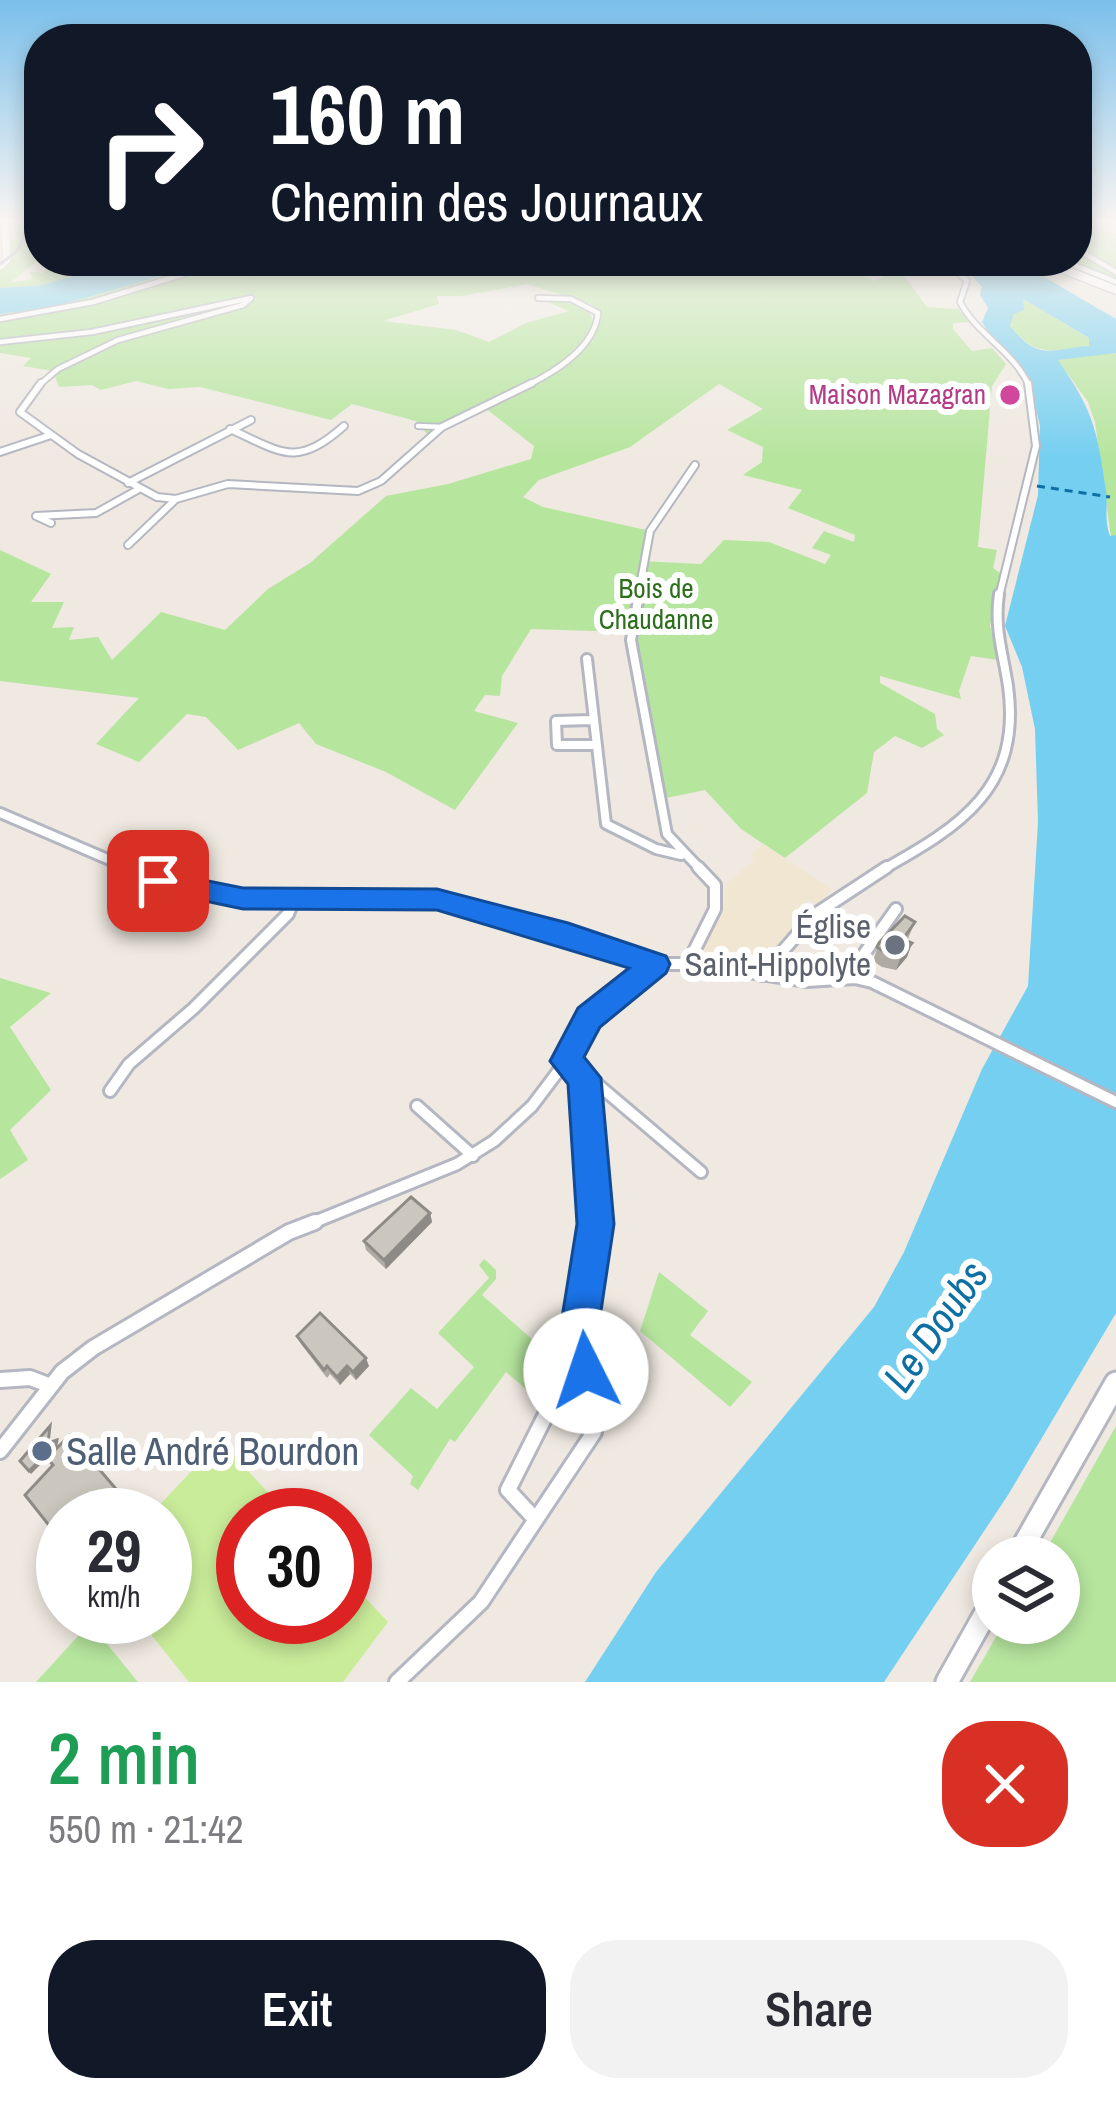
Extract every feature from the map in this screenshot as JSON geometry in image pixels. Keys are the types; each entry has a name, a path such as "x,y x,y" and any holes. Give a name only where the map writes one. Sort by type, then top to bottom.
{"main road":[{"path":"1029,1536 1116,1383"},
{"path":"946,1682 972,1637"}],"street":[{"path":"0,319 93,300"},
{"path":"176,499 128,483 20,412 40,381 69,358 251,300"},
{"path":"0,342 92,332 251,300"},
{"path":"128,544 176,499 228,484 365,489 381,481 442,427 535,382 575,355 598,321 595,309 575,300"},
{"path":"762,975 824,907 942,832 985,796 1003,762 1010,736 1005,671 995,627 1008,552 1034,478 1036,422 1021,370 970,320 961,300"},
{"path":"128,483 251,420"},
{"path":"230,429 278,453 295,454 324,446 344,426"},
{"path":"418,426 442,427"},
{"path":"0,452 51,434"},
{"path":"688,963 717,897 712,878 667,834 631,640 650,532 695,465"},
{"path":"53,524 100,512 139,489"},
{"path":"587,659 606,824 656,849 686,856"},
{"path":"591,720 556,721 557,745 594,745"},
{"path":"0,813 158,881 219,896 437,899 655,964 688,963 807,981 855,978 872,982 1116,1102"},
{"path":"110,1090 129,1064 194,1008 288,914 294,899"},
{"path":"855,978 854,968 896,909"},
{"path":"0,1450 50,1386 93,1348 289,1232 473,1156 514,1124 566,1061 589,1018 655,964"},
{"path":"566,1061 700,1172"},
{"path":"397,1682 482,1602 594,1432 580,1324 596,1224 584,1078"},
{"path":"417,1106 473,1156"},
{"path":"535,1520 508,1490 581,1345"},
{"path":"0,1380 31,1378 50,1386"}],"shaded area":[{"path":"763,844 832,889 818,905 808,899 794,913 801,924 762,963 749,967 706,959 701,952 723,910 725,885 753,861 752,853"}],"green space":[{"name":"Bois de Chaudanne","path":"76,300 438,300 383,321 456,330 489,342 526,323 569,311 544,300 585,306 594,321 575,355 536,384 568,364 594,337 602,314 580,300 922,300 927,307 958,309 969,322 953,323 953,329 972,351 992,348 1006,364 992,386 978,547 997,550 993,568 1000,573 990,626 998,660 971,656 959,691 961,699 880,676 880,683 935,714 937,729 944,735 922,748 895,736 874,752 867,793 785,858 741,829 705,790 666,798 643,684 625,632 531,629 502,676 500,696 485,695 474,711 518,723 455,810 386,772 316,744 299,723 238,750 206,717 187,714 139,762 96,744 139,698 0,681 0,550 51,574 31,602 64,602 52,628 74,627 69,640 98,637 112,660 161,612 225,630 268,589 310,563 386,496 448,484 531,459 534,446 485,408 427,434 416,421 352,404 331,420 200,387 168,389 136,381 101,390 92,385 59,387 53,371 23,366 31,358 0,353 0,314","holes":["719,384 763,409 727,430 763,447 762,462 743,475 802,490 788,508 855,535 854,542 824,531 812,548 831,555 825,564 769,542 724,540 701,564 640,561 646,530 543,507 523,497 539,480 630,447"]},
{"path":"1026,300 1090,339 1089,346 1055,351 1028,343 1010,326 1014,314 1023,310"},
{"path":"1116,353 1116,535 1111,537 1095,422 1088,402 1057,359"},
{"path":"0,978 51,993 10,1027 51,1090 10,1130 28,1160 0,1179"},
{"path":"484,1259 496,1270 496,1279 482,1295 543,1349 568,1321 574,1325 571,1347 543,1404 506,1372 455,1442 450,1439 418,1490 410,1484 413,1476 369,1435 411,1388 437,1409 474,1367 438,1333 489,1278 479,1265"},
{"path":"659,1272 708,1311 690,1335 752,1382 730,1407 640,1331"},
{"path":"1116,1426 1116,1682 970,1682 992,1644 1080,1644 1080,1536 1054,1536"},
{"path":"220,1441 264,1488 216,1488 216,1644 372,1644 343,1682 189,1682 159,1644 192,1644 192,1488 176,1488"},
{"path":"372,1605 388,1622 372,1643"},
{"path":"71,1644 107,1644 138,1682 36,1682"}],"water":[{"path":"0,300 76,300 57,306 0,314"},
{"name":"Le Doubs","path":"983,300 1023,300 1024,310 1014,314 1010,326 1029,345 1046,351 1089,346 1089,338 1026,300 1084,300 1116,319 1116,353 1058,360 1092,421 1106,490 1108,530 1110,536 1116,535 1116,1313 1008,1495 981,1536 972,1536 972,1549 884,1682 585,1682 656,1572 874,1307 904,1252 982,1069 1028,986 1038,822 1035,729 1022,667 1005,626 1038,495 1040,426 1029,377 995,343 982,322 988,308"}],"building":[{"path":"905,916 915,922 903,939 912,943 901,956 877,947 879,943"},
{"path":"411,1197 430,1213 384,1260 364,1241"},
{"path":"320,1313 366,1358 353,1372 347,1366 337,1377 327,1366 324,1370 297,1336"},
{"name":"Salle André Bourdon","path":"50,1426 48,1443 57,1440 55,1450 29,1471 20,1461"},
{"path":"70,1435 115,1488 36,1488 36,1509 25,1495 53,1465 47,1458"}],"ferry route":[{"path":"1037,486 1110,497"}],"place":[{"name":"Maison Mazagran","path":"1010,395"},
{"name":"Église Saint-Hippolyte","path":"895,945"},
{"name":"Salle André Bourdon","path":"42,1451"}],"route":[{"path":"158,881 193,891 263,900 437,899 568,934 655,964 589,1018 566,1061 584,1078 596,1224 580,1324 586,1371"}]}
